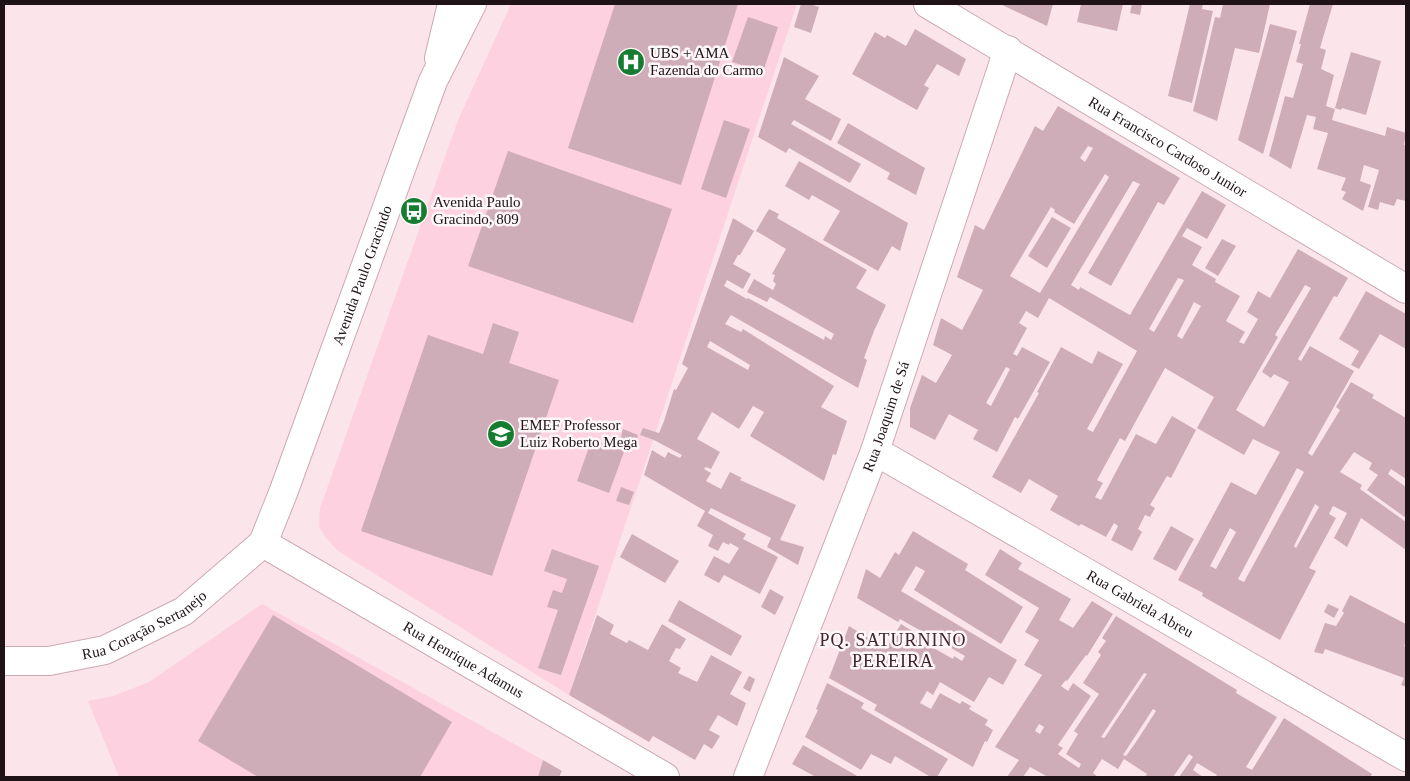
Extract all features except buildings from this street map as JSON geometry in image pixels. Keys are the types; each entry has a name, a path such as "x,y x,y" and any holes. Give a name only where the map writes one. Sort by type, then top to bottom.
{"street":[{"name":"Avenida Paulo Gracindo","path":"263,543 287,484 433,81 452,4"},
{"path":"433,81 472,4"},
{"name":"Rua Francisco Cardoso Junior","path":"928,4 1406,288"},
{"name":"Rua Joaquim de Sá","path":"748,777 875,451 1008,50"},
{"name":"Rua Gabriela Abreu","path":"875,451 1406,757"},
{"name":"Rua Coração Sertanejo","path":"4,661 49,661 105,650 184,611 263,543"},
{"name":"Rua Henrique Adamus","path":"263,543 665,777"}],"shaded area":[{"name":"EMEF Professor Luiz Roberto Mega","path":"511,4 797,4 569,695 338,551 319,527 320,508 458,120"},
{"path":"262,604 543,760 538,777 119,777 88,701 113,696 149,682"}],"place":[{"name":"UBS + AMA Fazenda do Carmo","path":"631,62"},
{"name":"Avenida Paulo Gracindo, 809","path":"414,211"},
{"name":"EMEF Professor Luiz Roberto Mega","path":"501,434"}],"district":[{"name":"PQ. SATURNINO PEREIRA","path":"893,650"}]}
